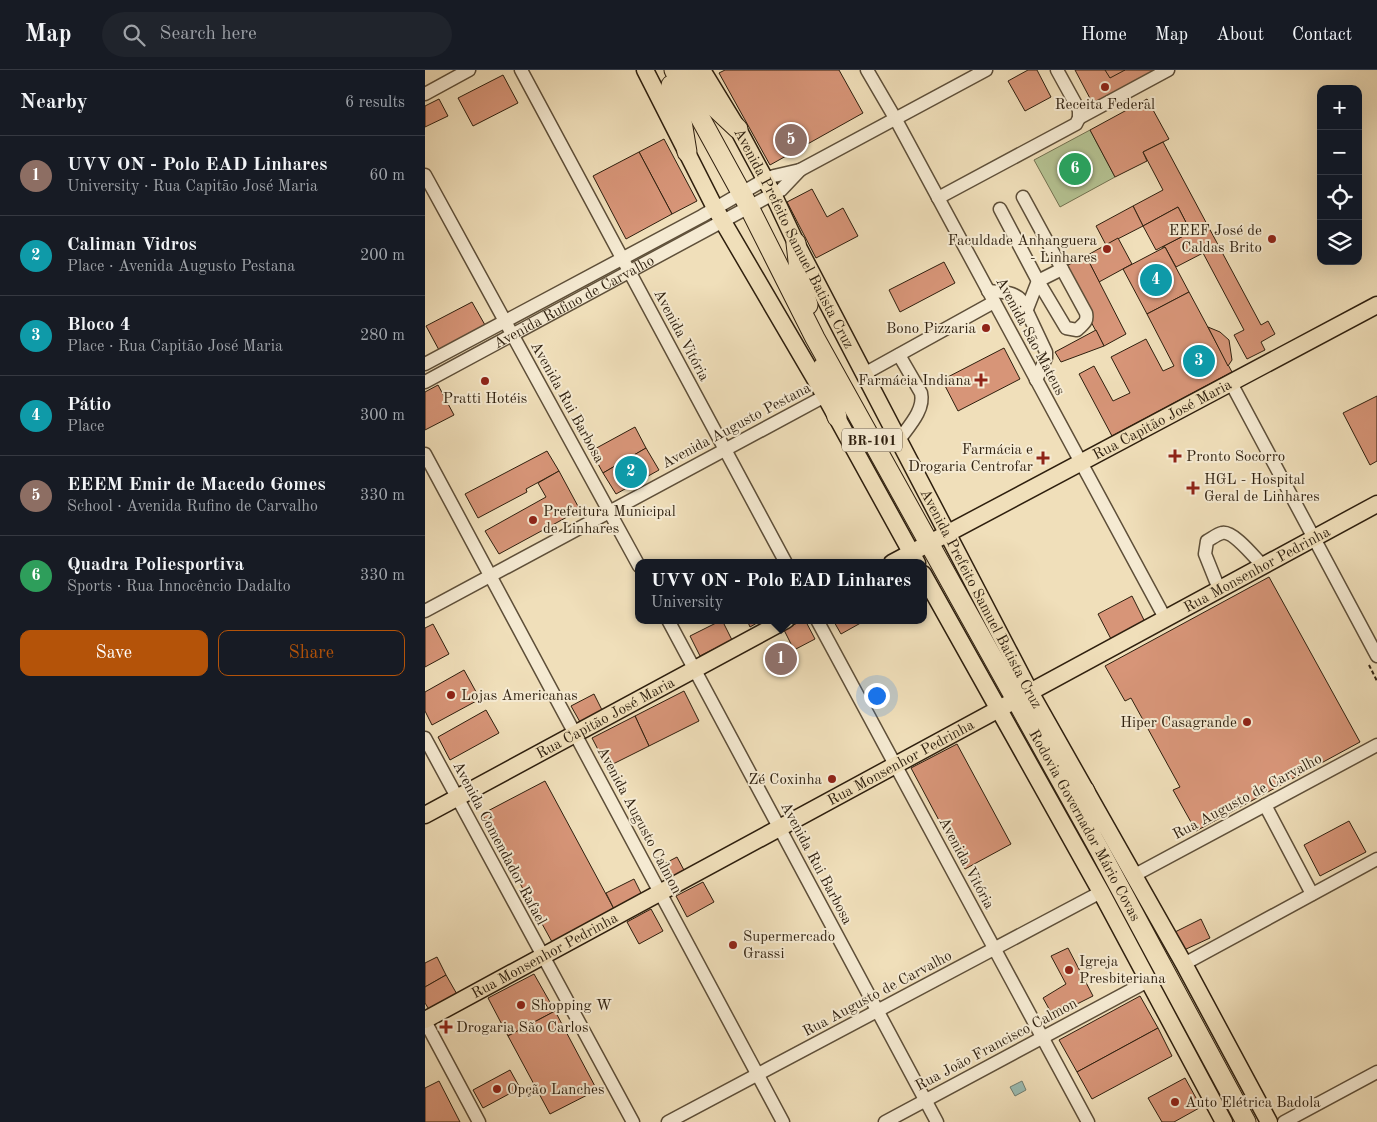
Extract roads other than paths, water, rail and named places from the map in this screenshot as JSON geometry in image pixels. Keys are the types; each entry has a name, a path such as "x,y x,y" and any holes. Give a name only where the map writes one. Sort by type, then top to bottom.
{"highway":[{"path":"666,70 680,109 687,152"},
{"name":"Avenida Prefeito Samuel Batista Cruz","path":"674,70 745,200"},
{"path":"684,70 707,100 739,129"},
{"name":"Rodovia Governador Mário Covas","path":"745,200 815,338 929,543 1023,696 1099,849 1246,1122"},
{"path":"796,243 800,279 815,338"},
{"path":"797,304 808,341 826,377 837,417"},
{"path":"1085,791 1099,849"}],"main road":[{"path":"645,70 719,215 825,396 915,557"},
{"name":"Avenida Prefeito Samuel Batista Cruz","path":"702,70 739,129 796,243 948,533 1023,696 1085,791 1184,964 1269,1122"},
{"name":"Rua Capitão José Maria","path":"915,557 929,543 1377,305"},
{"name":"Rua Monsenhor Pedrinha","path":"425,1020 1377,504"},
{"path":"927,581 1101,892 1224,1122"},
{"name":"Rua Capitão José Maria","path":"425,815 779,624"}],"street":[{"path":"425,94 469,70"},
{"name":"Avenida Vitória","path":"521,70 784,559"},
{"name":"Avenida São Mateus","path":"867,70 895,118 1165,618"},
{"path":"719,215 769,187 781,190 800,170 986,70"},
{"path":"938,198 1076,124 1079,114 1057,70"},
{"path":"1079,114 1168,70"},
{"name":"Avenida Rui Barbosa","path":"425,175 635,559"},
{"path":"1000,209 1038,281 1066,328 1077,330 1086,323 1086,314 1023,197"},
{"name":"Avenida Rufino de Carvalho","path":"425,364 622,259 719,215"},
{"name":"Avenida Rufino de Carvalho","path":"425,382 629,273 719,215"},
{"path":"1027,309 1038,281 1062,269"},
{"path":"864,374 899,355 991,296 1012,293 1019,296 1027,309 1046,352 1046,358 1036,380"},
{"path":"899,355 921,393 922,399 921,406 899,440"},
{"path":"1231,383 1314,538 1372,660"},
{"name":"Avenida Augusto Pestana","path":"425,611 825,396"},
{"name":"Avenida Augusto Calmon","path":"425,454 783,1122"},
{"path":"1219,589 1205,554 1205,548 1207,541 1222,533 1234,536 1263,566"},
{"name":"Avenida Rui Barbosa","path":"670,624 937,1122"},
{"name":"Avenida Vitória","path":"819,624 1088,1122"},
{"name":"Avenida Comendador Rafael","path":"425,738 633,1122"},
{"name":"Rua Augusto de Carvalho","path":"1133,876 1377,745"},
{"path":"1265,805 1312,894"},
{"path":"1184,964 1377,858"},
{"name":"Rua Augusto de Carvalho","path":"668,1122 1101,892"},
{"name":"Rua João Francisco Calmon","path":"885,1122 1148,981"},
{"path":"425,1020 479,1122"},
{"path":"1284,1122 1377,1072"}],"water":[{"path":"1022,1081 1026,1090 1015,1096 1010,1087"}],"place":[{"name":"Receita Federal","path":"1105,87"},
{"name":"EEEM Emir de Macedo Gomes","path":"791,140"},
{"name":"Quadra Poliesportiva","path":"1075,169"},
{"name":"EEEF José de Caldas Brito","path":"1272,239"},
{"name":"Faculdade Anhanguera - Linhares","path":"1107,249"},
{"name":"Pátio","path":"1156,280"},
{"name":"Bono Pizzaria","path":"986,328"},
{"name":"Bloco 4","path":"1199,361"},
{"name":"Farmácia Indiana","path":"981,380"},
{"name":"Pratti Hotéis","path":"485,381"},
{"name":"Pronto Socorro","path":"1175,456"},
{"name":"Farmácia e Drogaria Centrofar","path":"1043,458"},
{"name":"Caliman Vidros","path":"631,472"},
{"name":"HGL - Hospital Geral de Linhares","path":"1193,488"},
{"name":"Prefeitura Municipal de Linhares","path":"533,520"},
{"name":"UVV ON - Polo EAD Linhares","path":"781,659"},
{"name":"Lojas Americanas","path":"451,695"},
{"name":"Hiper Casagrande","path":"1247,722"},
{"name":"Zé Coxinha","path":"832,779"},
{"name":"Supermercado Grassi","path":"733,945"},
{"name":"Igreja Presbiteriana","path":"1069,970"},
{"name":"Shopping W","path":"521,1005"},
{"name":"Drogaria São Carlos","path":"446,1027"},
{"name":"Opção Lanches","path":"497,1089"},
{"name":"Auto Elétrica Badola","path":"1175,1102"}]}
